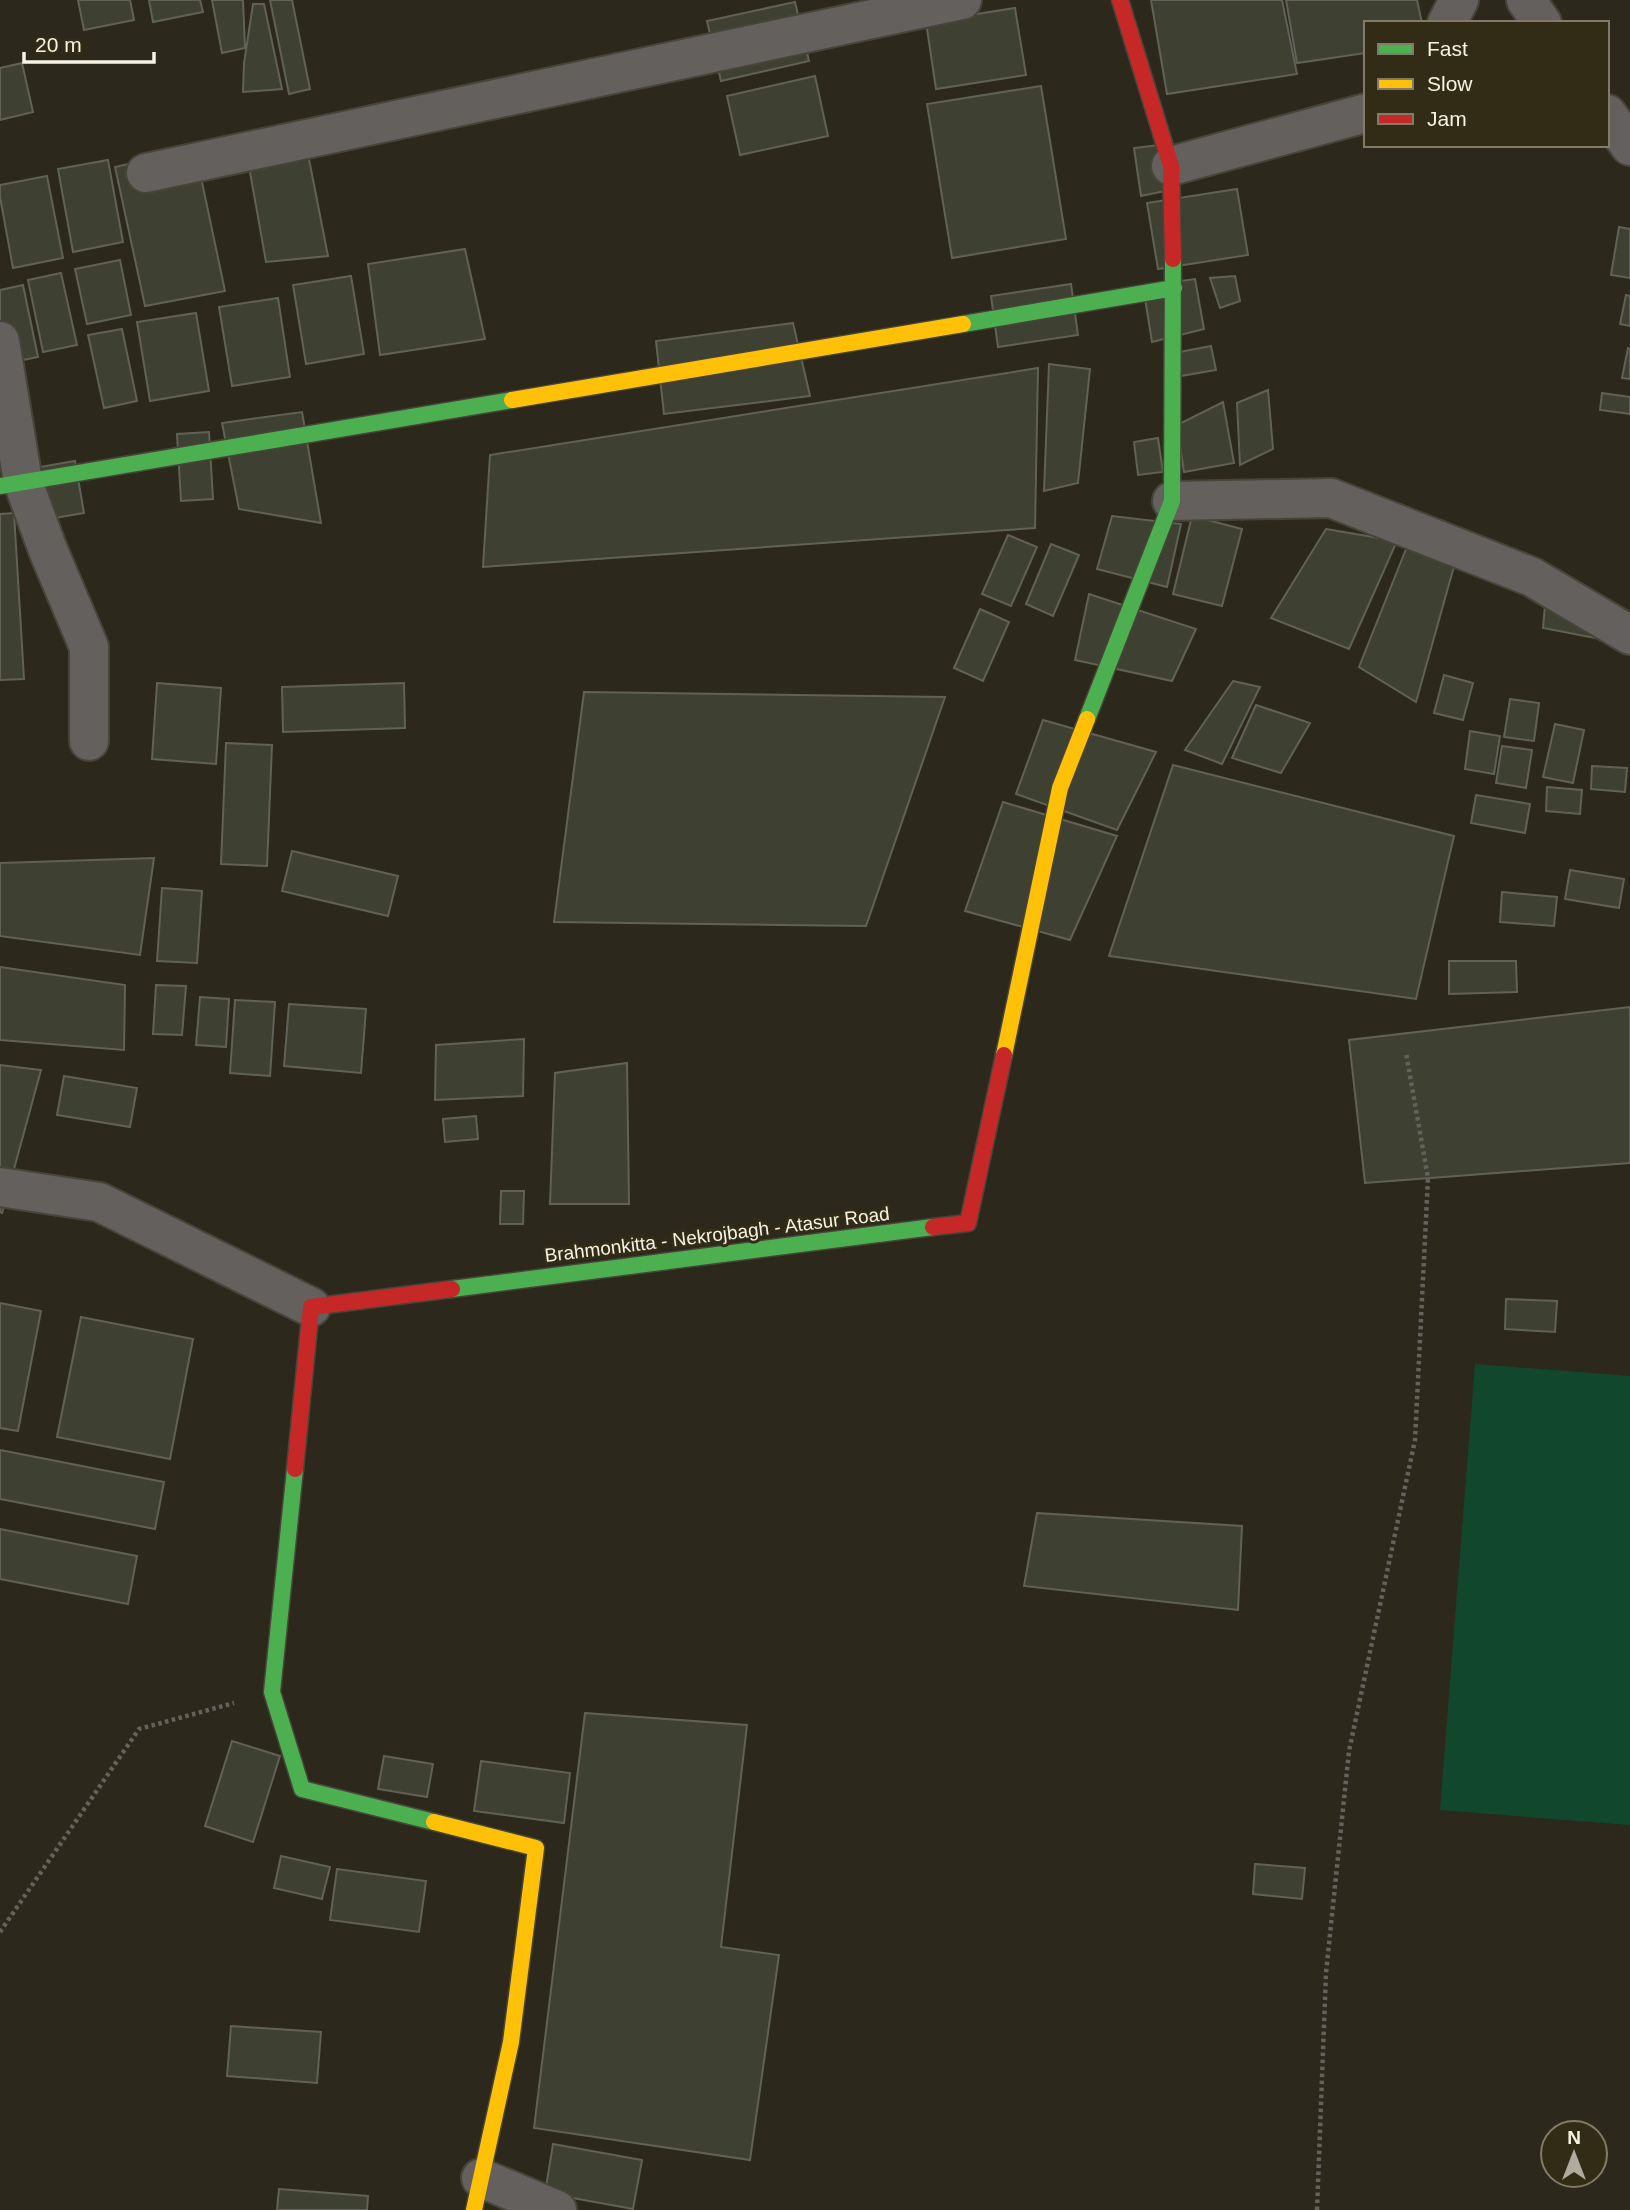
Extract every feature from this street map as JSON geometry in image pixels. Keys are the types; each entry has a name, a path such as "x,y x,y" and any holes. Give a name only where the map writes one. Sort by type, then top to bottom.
{"street":[{"path":"146,173 962,0"},
{"name":"Brahmonkitta - Nekrojbagh - Atasur Road","path":"311,1307 968,1223 1060,788 1172,501 1174,288 1171,166 1120,0"},
{"path":"1448,21 1459,0"},
{"path":"1526,0 1541,21"},
{"path":"1171,166 1364,114"},
{"path":"1609,117 1630,146"},
{"path":"11,484 1174,288"},
{"path":"0,341 11,484 48,550 89,647 89,741"},
{"path":"1172,501 1331,498 1532,578 1630,635"},
{"path":"0,1187 99,1202 311,1307 272,1692 302,1789 536,1848 512,2042 477,2194 557,2210"}],"path":[{"path":"1317,2210 1326,1973 1349,1751 1415,1440 1428,1178 1406,1053"},
{"path":"0,1932 139,1729 272,1692"}],"shaded area":[{"path":"1475,1364 1630,1376 1630,1825 1440,1810"}],"building":[{"path":"78,0 130,0 134,20 84,30"},
{"path":"149,0 200,0 203,12 153,22"},
{"path":"212,0 243,0 245,48 222,53"},
{"path":"270,0 292,0 310,89 289,94"},
{"path":"1151,0 1282,0 1297,74 1167,94"},
{"path":"1286,0 1417,0 1422,21 1364,21 1364,53 1297,63"},
{"path":"795,2 809,61 721,81 707,21"},
{"path":"253,4 264,4 282,89 243,92 244,63"},
{"path":"1015,8 1026,75 936,89 926,22"},
{"path":"22,63 33,112 0,120 0,68"},
{"path":"815,76 828,136 740,155 727,96"},
{"path":"1041,86 1066,239 952,258 927,104"},
{"path":"1158,145 1165,191 1141,196 1134,148"},
{"path":"195,149 225,291 145,306 115,167"},
{"path":"307,149 328,256 266,262 248,161"},
{"path":"108,160 123,242 73,252 58,169"},
{"path":"47,176 63,258 13,268 0,185"},
{"path":"1237,189 1248,255 1158,269 1147,203"},
{"path":"1619,227 1630,229 1630,278 1611,275"},
{"path":"465,249 485,339 380,355 368,264"},
{"path":"120,260 131,315 87,324 75,269"},
{"path":"61,273 77,345 43,352 28,280"},
{"path":"351,276 364,354 306,364 293,285"},
{"path":"1235,276 1240,301 1220,308 1210,278"},
{"path":"1195,279 1204,329 1152,342 1143,286"},
{"path":"1071,284 1078,335 998,347 991,296"},
{"path":"23,285 38,357 4,364 0,343 0,290"},
{"path":"1626,295 1630,296 1630,326 1620,324"},
{"path":"278,298 290,377 232,386 219,307"},
{"path":"196,313 209,391 150,401 137,322"},
{"path":"793,323 810,396 664,414 656,341"},
{"path":"122,329 137,401 104,408 88,335"},
{"path":"1211,346 1216,370 1169,378 1164,355"},
{"path":"1628,348 1630,349 1630,379 1622,378"},
{"path":"1049,364 1090,369 1078,483 1044,491"},
{"path":"1038,368 1035,528 483,567 490,455"},
{"path":"1268,390 1273,449 1240,465 1237,403"},
{"path":"1602,393 1630,397 1630,414 1600,410"},
{"path":"1223,402 1234,463 1184,472 1177,425"},
{"path":"302,412 321,523 239,509 222,423"},
{"path":"209,432 213,499 181,501 177,434"},
{"path":"1158,438 1163,472 1138,475 1134,442"},
{"path":"75,461 84,513 43,520 34,468"},
{"path":"14,513 24,679 0,680 0,514"},
{"path":"1112,516 1181,524 1167,587 1097,569"},
{"path":"1192,516 1242,529 1222,606 1173,594"},
{"path":"1326,529 1397,541 1349,649 1271,618"},
{"path":"1008,535 1037,547 1011,606 982,594"},
{"path":"1051,544 1079,555 1053,616 1026,604"},
{"path":"1408,544 1458,552 1416,702 1359,667"},
{"path":"1547,584 1605,640 1543,628"},
{"path":"1089,594 1196,629 1172,681 1075,660"},
{"path":"980,609 1009,622 983,681 954,668"},
{"path":"1444,675 1473,683 1463,720 1434,713"},
{"path":"1233,681 1260,687 1222,764 1185,750"},
{"path":"157,683 221,688 216,764 152,759"},
{"path":"404,683 405,728 283,732 282,687"},
{"path":"584,692 945,697 866,926 554,922"},
{"path":"1510,699 1539,703 1534,741 1504,737"},
{"path":"1256,705 1310,723 1281,773 1232,758"},
{"path":"1043,720 1156,752 1117,830 1016,794"},
{"path":"1555,724 1584,730 1573,783 1543,777"},
{"path":"1470,731 1500,736 1494,774 1465,769"},
{"path":"226,743 272,745 267,866 221,864"},
{"path":"1502,746 1532,750 1526,788 1496,783"},
{"path":"1173,765 1454,836 1416,999 1109,956"},
{"path":"1592,766 1627,768 1625,792 1591,789"},
{"path":"1547,787 1582,790 1580,814 1546,811"},
{"path":"1476,795 1530,804 1525,833 1471,823"},
{"path":"1003,802 1117,836 1070,940 965,911"},
{"path":"292,851 398,876 388,916 282,891"},
{"path":"154,858 140,955 0,936 0,863"},
{"path":"1570,870 1624,879 1619,908 1565,899"},
{"path":"162,888 202,891 197,963 157,961"},
{"path":"1502,892 1557,897 1554,926 1500,922"},
{"path":"1449,961 1516,961 1517,992 1449,994"},
{"path":"0,967 125,985 124,1050 0,1040"},
{"path":"156,985 186,986 182,1035 153,1034"},
{"path":"200,997 229,999 226,1047 196,1045"},
{"path":"235,1000 275,1002 270,1076 230,1073"},
{"path":"289,1004 366,1009 361,1073 284,1066"},
{"path":"1630,1007 1630,1163 1365,1183 1349,1040"},
{"path":"524,1039 523,1096 435,1100 436,1045"},
{"path":"627,1063 629,1204 550,1204 555,1073"},
{"path":"0,1065 41,1070 2,1213 0,1212"},
{"path":"64,1076 137,1088 130,1127 57,1115"},
{"path":"476,1116 478,1139 445,1142 443,1119"},
{"path":"501,1191 524,1191 523,1224 500,1224"},
{"path":"1506,1299 1557,1301 1555,1332 1505,1329"},
{"path":"0,1303 41,1311 18,1431 0,1428"},
{"path":"81,1317 193,1339 170,1459 57,1437"},
{"path":"0,1450 164,1482 155,1529 0,1499"},
{"path":"1037,1513 1242,1526 1238,1610 1024,1586"},
{"path":"0,1529 137,1556 128,1604 0,1579"},
{"path":"585,1713 747,1725 721,1947 779,1955 750,2160 534,2128"},
{"path":"232,1741 280,1756 253,1842 205,1826"},
{"path":"384,1756 433,1764 427,1797 378,1789"},
{"path":"481,1761 570,1773 564,1823 474,1811"},
{"path":"281,1856 330,1867 322,1899 274,1888"},
{"path":"1255,1864 1305,1868 1302,1899 1253,1894"},
{"path":"337,1869 426,1881 419,1932 330,1920"},
{"path":"231,2026 321,2032 317,2083 227,2076"},
{"path":"553,2144 642,2160 633,2209 545,2193"},
{"path":"279,2189 368,2196 367,2210 277,2210"}],"traffic: fast":[{"path":"1087,719 1172,501 1173,259"},
{"path":"963,324 1174,288"},
{"path":"0,486 512,400"},
{"path":"452,1289 933,1227"},
{"path":"295,1469 272,1692 302,1789 434,1822"}],"traffic: slow":[{"path":"512,400 963,324"},
{"path":"1004,1055 1060,788 1087,719"},
{"path":"434,1822 536,1848 511,2042 474,2210"}],"traffic: jam":[{"path":"1120,0 1171,166 1173,259"},
{"path":"933,1227 968,1223 1004,1055"},
{"path":"295,1469 311,1307 452,1289"}]}
